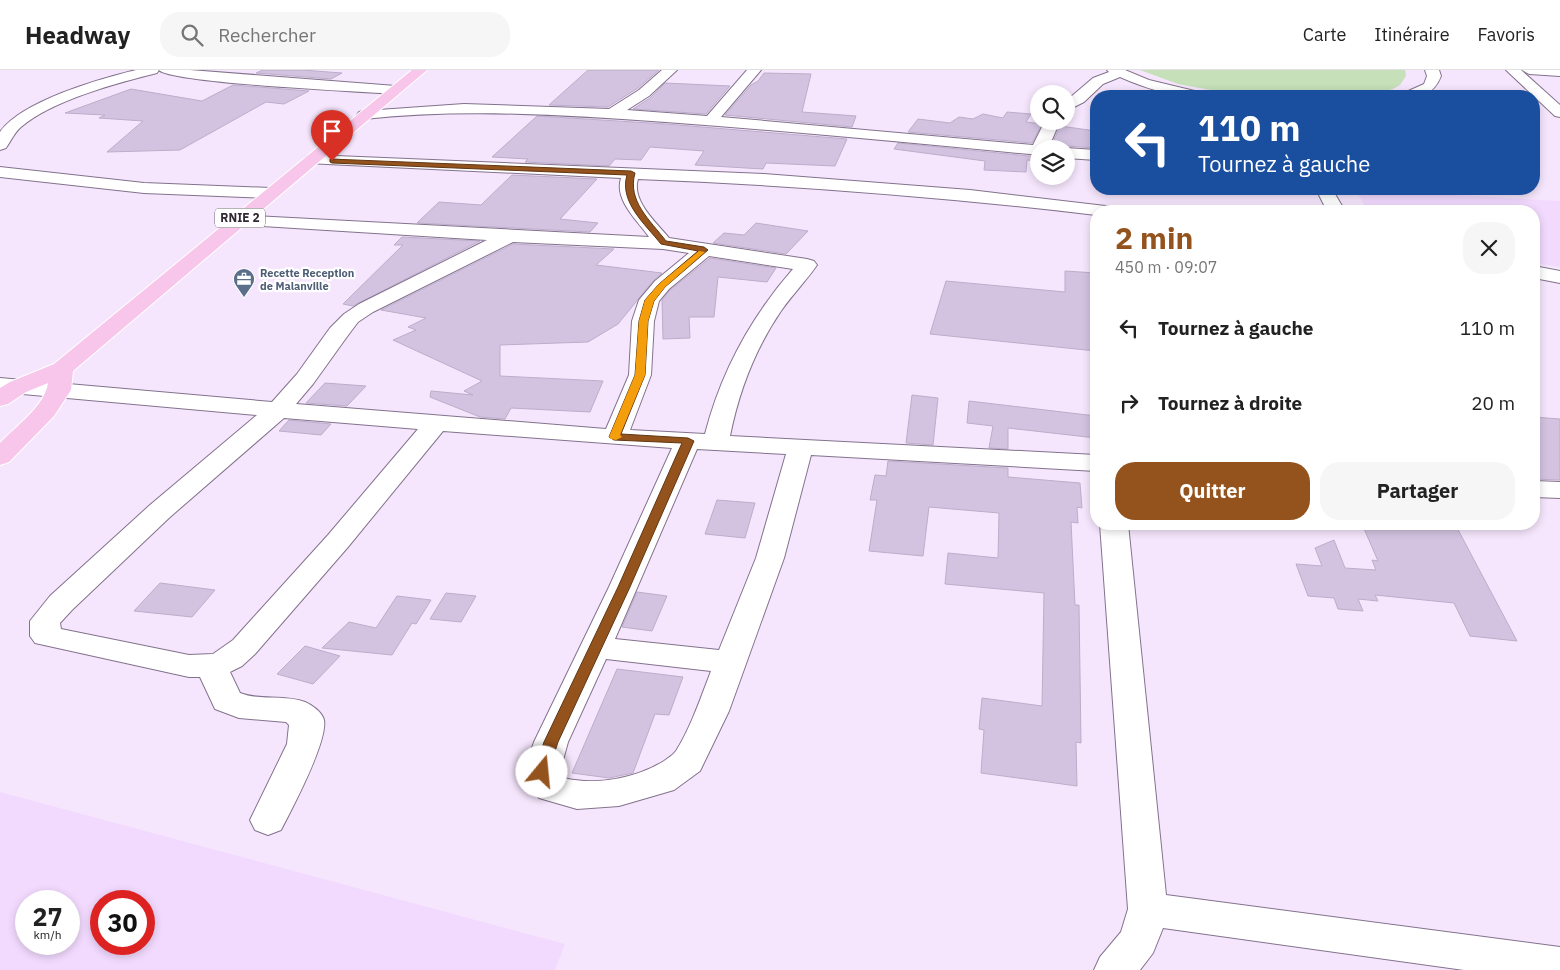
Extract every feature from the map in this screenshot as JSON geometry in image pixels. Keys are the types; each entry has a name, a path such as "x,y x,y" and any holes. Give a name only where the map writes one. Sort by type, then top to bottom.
{"main road":[{"name":"RNIE 2","path":"0,457 45,411 60,379 237,220 420,70"}],"street":[{"path":"0,145 5,135 17,122 38,110 104,85 152,70"},
{"path":"166,70 201,76 396,90"},
{"path":"612,114 644,92 670,70"},
{"path":"710,120 754,70"},
{"path":"1422,90 1430,86 1434,76 1432,70"},
{"path":"1513,70 1535,90"},
{"path":"1529,70 1560,72"},
{"path":"1075,102 1098,81 1117,71 1170,90"},
{"path":"1540,95 1560,113"},
{"path":"364,115 401,110 488,110 612,114 710,120 1030,148"},
{"path":"1075,154 1090,155"},
{"path":"312,160 764,179 896,189 1090,209"},
{"path":"0,172 144,188 270,194"},
{"path":"631,173 628,183 631,201 663,243"},
{"path":"237,220 663,243 808,265 770,310 744,354 727,398 702,442 596,647 551,742 542,772 552,788 577,795 619,792 661,780 688,762 712,711 770,558 801,446"},
{"path":"437,422 338,541 244,648 229,661 212,667 189,666 46,636 45,621 61,603 160,511 278,410 305,380 324,350 351,318 366,308 510,236"},
{"path":"614,437 640,375 643,321 650,300 662,285 704,250"},
{"path":"1540,273 1560,277"},
{"path":"6,390 60,379 278,410 614,437 1090,463"},
{"path":"1540,489 1560,490"},
{"path":"1115,530 1148,909 1139,940 1115,970"},
{"path":"596,647 731,662"},
{"path":"212,667 226,700 239,706 294,711 308,720 304,744 268,820"},
{"path":"1148,909 1560,965"}],"shaded area":[{"path":"1359,195 1458,195 1560,201 1560,267 1540,264 1540,205 1364,205"},
{"path":"0,792 565,944 555,970 0,970"}],"green space":[{"path":"1140,70 1405,70 1406,76 1400,85 1389,90 1210,90 1178,84"}],"building":[{"path":"263,70 342,73 331,79 256,73"},
{"path":"588,70 659,70 638,88 608,107 549,105"},
{"path":"764,73 811,74 802,112 856,116 852,127 725,115"},
{"path":"665,83 730,86 706,114 633,109 650,98"},
{"path":"233,85 309,91 284,104 266,102 180,150 107,152 143,121 99,118 105,115 65,113 131,89 202,101"},
{"path":"1007,112 1030,114 1026,122 1030,122 1030,130 1039,130 1034,140 1030,140 1030,143 908,132 918,119 950,123 959,117 973,119 983,114 1003,118"},
{"path":"537,116 666,124 847,139 835,166 766,163 763,169 695,165 704,151 650,147 641,160 615,159 609,166 525,162 528,159 492,157"},
{"path":"1075,128 1090,130 1090,148 1075,147 1075,140 1054,140 1058,130 1075,130"},
{"path":"898,143 1030,156 1030,160 1027,160 1026,172 984,170 985,161 894,149"},
{"path":"512,175 597,179 560,219 598,223 590,232 417,223 439,202 481,205"},
{"path":"756,223 808,231 786,254 713,243 724,233 744,235"},
{"path":"402,237 480,241 353,306 343,304 403,245 394,245"},
{"path":"513,244 614,249 596,265 662,273 618,324 588,342 500,345 500,376 603,381 590,412 511,408 505,419 480,417 430,397 431,391 473,395 464,391 482,381 393,340 416,330 408,327 426,318 381,310"},
{"path":"710,258 776,268 767,282 718,277 714,317 689,317 690,338 663,339 662,300 670,290"},
{"path":"1065,271 1090,273 1090,350 930,334 946,281 1065,292"},
{"path":"325,383 366,386 347,406 306,403"},
{"path":"912,395 938,398 933,445 906,443"},
{"path":"969,401 1090,415 1090,437 1008,428 1008,449 989,448 993,426 967,423"},
{"path":"1540,417 1560,419 1560,480 1540,479"},
{"path":"289,420 331,424 321,435 279,431"},
{"path":"888,461 1008,468 1008,477 1080,483 1082,508 1077,507 1078,523 1071,522 1075,605 1079,605 1081,743 1076,742 1077,786 981,773 984,730 979,729 982,698 1042,706 1044,593 945,584 948,553 998,558 999,513 929,507 923,556 869,551 877,500 870,500 875,475 886,476"},
{"path":"717,500 755,503 745,538 705,534"},
{"path":"1365,530 1458,530 1517,641 1470,636 1454,603 1375,595 1378,601 1358,599 1363,611 1338,609 1334,598 1308,596 1296,564 1322,566 1315,548 1334,540 1345,568 1376,570 1372,560 1378,561"},
{"path":"160,583 215,590 192,617 134,611"},
{"path":"637,592 667,596 652,631 622,627"},
{"path":"446,593 476,596 461,622 430,619"},
{"path":"397,596 431,600 416,624 412,623 392,655 322,648 349,622 376,628"},
{"path":"305,646 340,656 313,684 277,674"},
{"path":"617,669 683,677 669,715 655,714 633,773 609,778 572,773"}],"slow traffic":[{"path":"616,437 614,437 640,375 643,321 650,300 662,285 701,252"}],"place":[{"name":"Recette Reception de Malanville","path":"244,298"}],"route":[{"path":"332,161 471,165 631,173 628,183 631,201 663,243 704,250 662,285 650,300 643,321 640,375 614,437 688,441 624,587 551,742 542,772"}]}
